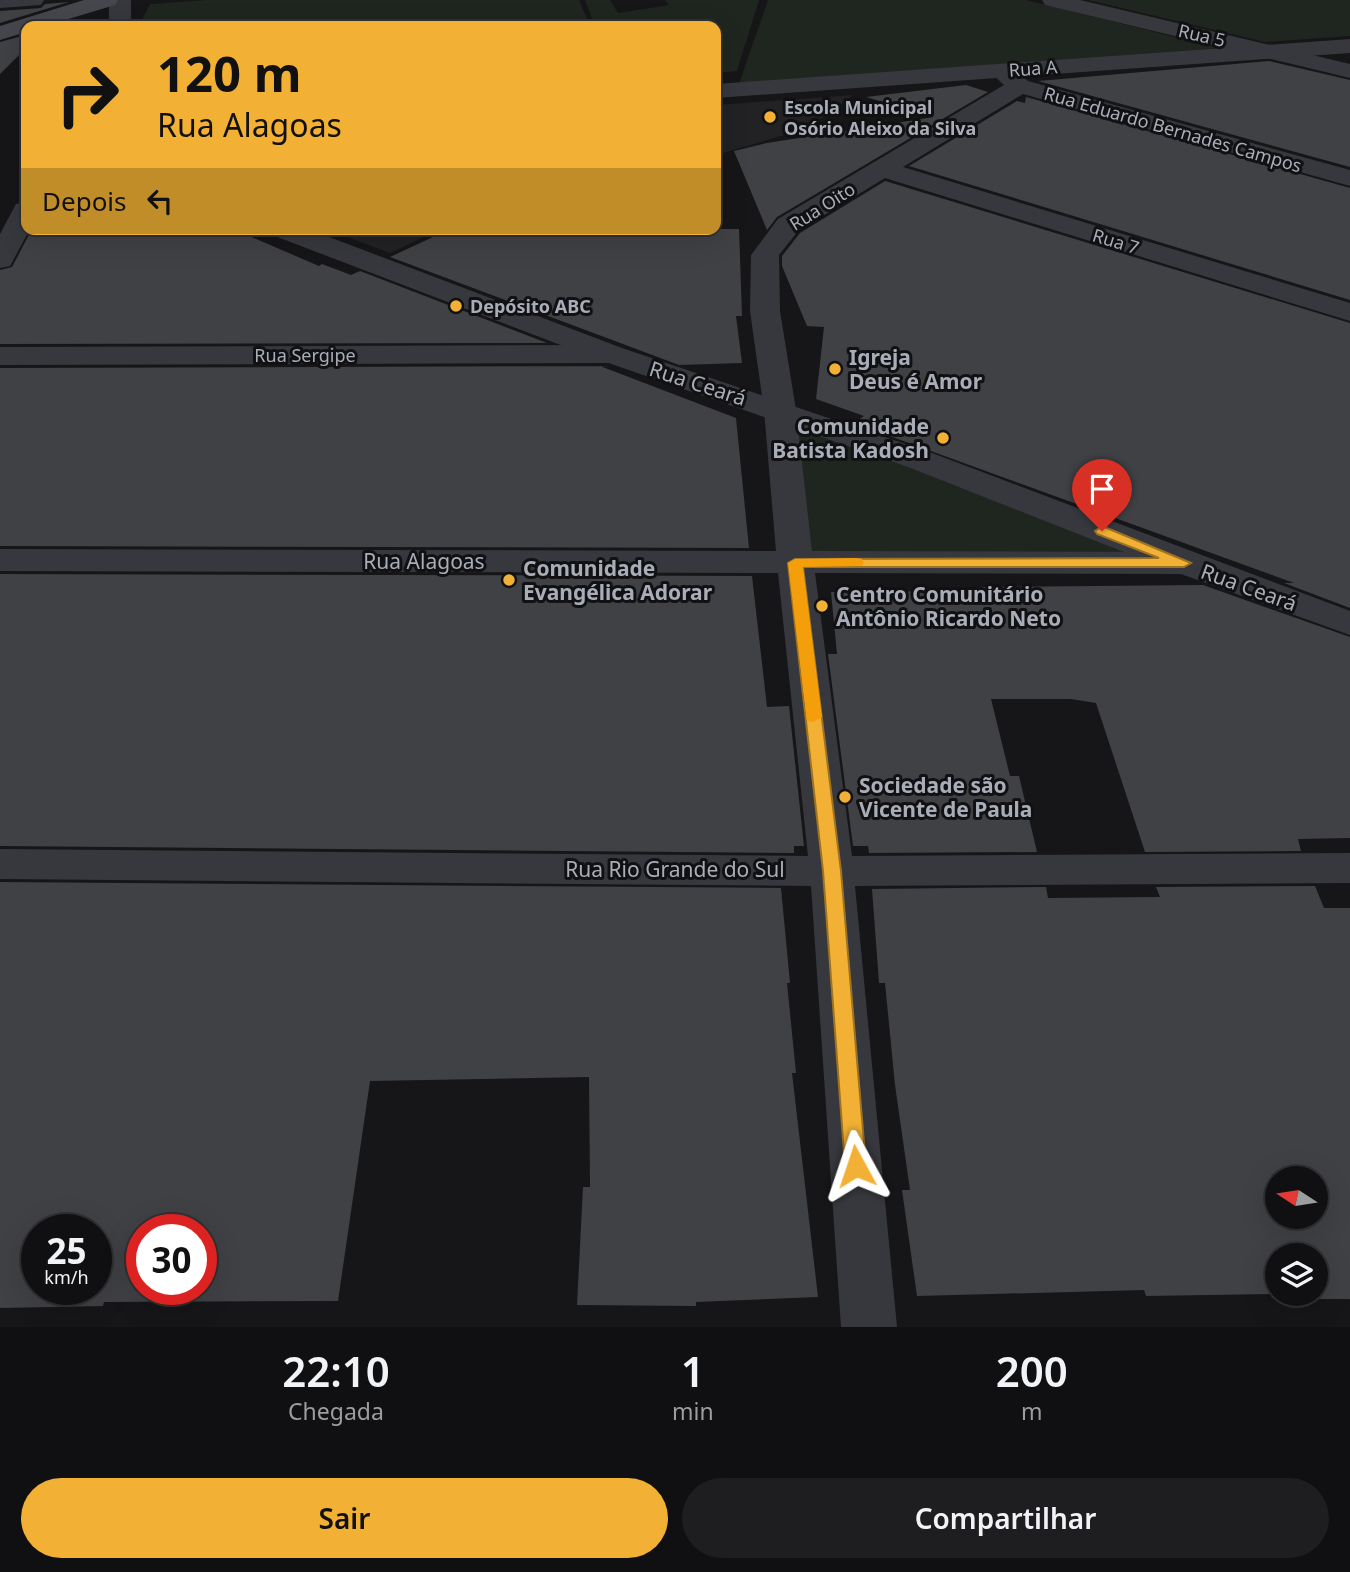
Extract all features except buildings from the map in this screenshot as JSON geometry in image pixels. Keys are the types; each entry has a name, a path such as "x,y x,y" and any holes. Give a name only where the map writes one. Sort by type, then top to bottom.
{"main road":[{"path":"39,21 107,0"},
{"path":"0,33 21,27"}],"street":[{"path":"0,2 33,0"},
{"path":"120,0 120,21"},
{"name":"Rua 5","path":"1053,0 1350,71"},
{"name":"Rua A","path":"721,91 1010,78 1267,51 1350,46"},
{"name":"Rua Oito","path":"869,1327 832,871 795,563 780,410 765,311 765,255 788,225 882,169 1010,78"},
{"name":"Rua Eduardo Bernades Campos","path":"1010,78 1350,178"},
{"name":"Rua 7","path":"882,169 1350,312"},
{"path":"0,260 21,220"},
{"name":"Rua Ceará","path":"298,235 611,354 920,460 1184,563 1350,624"},
{"name":"Rua Sergipe","path":"0,356 611,354"},
{"name":"Rua Alagoas","path":"0,560 1184,563"},
{"name":"Rua Rio Grande do Sul","path":"0,864 832,871 1350,868"}],"shaded area":[{"path":"206,0 579,0 588,21 142,21 150,4"},
{"path":"585,0 610,0 618,13 669,5 665,0 759,0 737,71 721,73 721,21 593,21"},
{"path":"768,0 1026,0 1219,48 739,84"},
{"path":"1088,0 1350,0 1350,36 1265,42"},
{"name":"Escola Municipal Osório Aleixo da Silva","path":"853,95 808,128 721,154 721,105"},
{"path":"342,235 428,235 390,253"},
{"path":"780,410 1184,563 795,563"}],"slow traffic":[{"path":"813,717 795,563 856,563"}],"place":[{"name":"Escola Municipal Osório Aleixo da Silva","path":"770,117"},
{"name":"Depósito ABC","path":"456,306"},
{"name":"Igreja Deus é Amor","path":"835,369"},
{"name":"Comunidade Batista Kadosh","path":"943,438"},
{"name":"Comunidade Evangélica Adorar","path":"509,580"},
{"name":"Centro Comunitário Antônio Ricardo Neto","path":"822,606"},
{"name":"Sociedade são Vicente de Paula","path":"845,797"}],"route":[{"path":"856,1166 832,871 795,563 1184,563 1102,531"}]}
